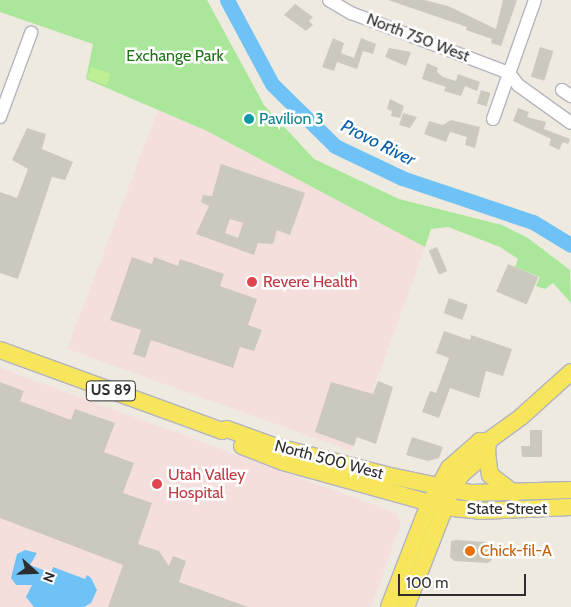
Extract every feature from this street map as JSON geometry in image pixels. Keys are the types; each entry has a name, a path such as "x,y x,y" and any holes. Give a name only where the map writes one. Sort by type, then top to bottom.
{"main road":[{"name":"North 500 West","path":"0,350 222,431 227,429 274,446 445,488"},
{"path":"488,446 571,372"},
{"name":"North 500 West","path":"222,431 224,438 283,462 437,505"},
{"path":"389,607 445,488 451,466 480,441 488,446"},
{"path":"488,446 490,475 515,494"},
{"name":"State Street","path":"445,488 515,494 571,490"},
{"path":"406,607 437,505"},
{"name":"State Street","path":"437,505 480,511 571,507"}],"street":[{"name":"North 750 West","path":"328,0 351,13 509,73"},
{"path":"493,119 535,0"},
{"path":"0,117 31,33"},
{"path":"509,73 518,85 571,123"}],"shaded area":[{"name":"Revere Health","path":"158,110 207,131 425,247 351,451 67,349"},
{"name":"Utah Valley Hospital","path":"0,368 396,513 401,524 371,607 0,607"}],"green space":[{"name":"Exchange Park","path":"0,0 207,0 264,105 314,159 399,199 502,225 528,238 570,270 571,303 553,283 545,289 536,286 540,277 515,267 518,259 500,247 448,227 431,229 425,247 207,131 86,79 93,44 0,12"},
{"path":"91,67 111,74 107,85 87,78"}],"water":[{"path":"25,550 37,553 30,565 51,573 53,567 85,579 87,575 91,578 97,590 91,603 84,607 34,607 26,597 32,585 16,585 11,578 17,554"}],"building":[{"path":"388,0 424,0 448,6 496,29 503,0 517,0 501,46 491,43 492,39 466,30 467,27"},
{"path":"295,4 313,17 309,21 313,25 306,31 284,15"},
{"path":"333,38 344,43 341,53 354,58 361,38 376,44 373,54 363,51 357,69 337,62 334,71 322,67"},
{"path":"540,47 553,51 544,81 531,77"},
{"path":"389,48 411,52 406,66 385,57"},
{"path":"427,63 438,68 437,72 443,77 456,81 458,74 480,82 477,91 465,86 461,96 444,91 446,87 422,79"},
{"path":"481,90 491,93 486,106 477,103"},
{"path":"390,99 404,106 400,118 391,116 392,111 387,109"},
{"path":"518,108 529,112 527,117 546,122 544,129 570,139 568,144 563,142 559,150 549,145 551,139 513,121"},
{"path":"403,113 417,117 410,128 399,125"},
{"path":"451,120 480,127 475,148 465,145 467,137 450,132 446,142 424,134 429,121 443,125"},
{"path":"27,128 46,134 42,149 73,162 65,180 52,177 18,279 0,273 0,192 17,198 28,169 12,160"},
{"path":"221,164 305,193 290,235 277,230 273,244 258,243 254,255 196,234 209,206 201,202 203,195 212,196","holes":["230,219 243,223 238,238 225,233"]},
{"path":"437,247 447,271 439,274 429,251"},
{"path":"132,257 152,264 154,257 178,266 180,259 224,274 220,286 257,299 248,325 262,330 254,351 240,347 233,368 151,340 145,358 133,354 141,330 110,320"},
{"path":"508,264 538,277 527,305 496,292"},
{"path":"449,298 468,305 462,320 444,313"},
{"path":"444,331 470,340 471,335 512,349 503,376 486,371 479,398 450,388 439,418 422,412 430,391 436,393 449,358 436,353"},
{"path":"378,381 393,387 376,444 357,437 354,446 315,432 331,382 373,394"},
{"path":"0,382 24,391 20,401 71,420 75,409 115,423 104,452 134,463 123,493 152,503 138,544 159,551 169,566 173,556 186,561 179,582 248,607 108,607 123,565 0,518"},
{"path":"530,430 542,430 542,457 522,457 521,446 530,446"},
{"path":"412,437 443,447 439,458 428,461 406,455"},
{"name":"Chick-fil-A","path":"451,541 487,542 492,560 488,563 454,561 450,557"}],"waterway":[{"name":"Provo River","path":"227,0 272,84 335,146 402,178 533,222 571,245"}],"place":[{"name":"Pavilion 3","path":"249,119"},
{"name":"Revere Health","path":"252,282"},
{"name":"Utah Valley Hospital","path":"157,484"},
{"name":"Chick-fil-A","path":"470,551"}]}
